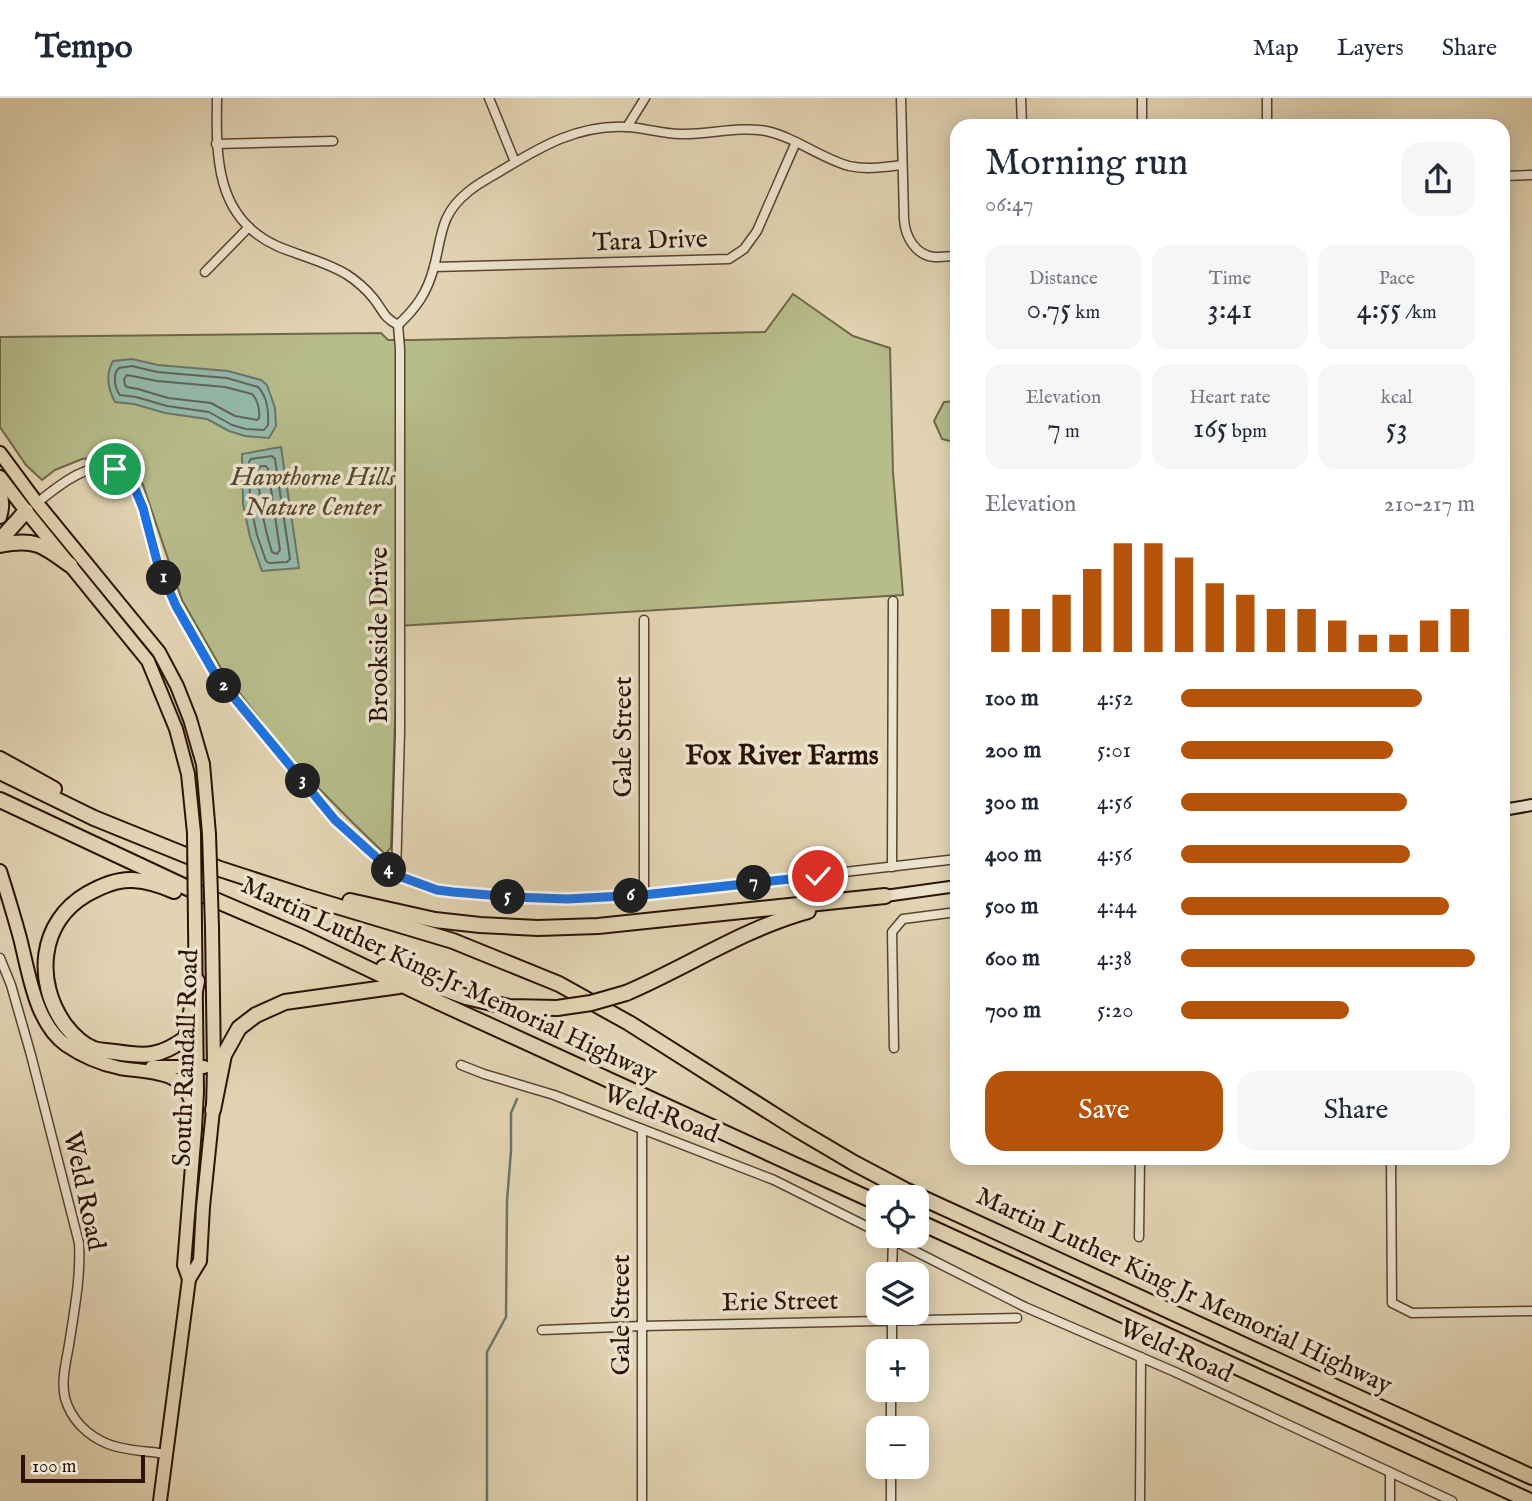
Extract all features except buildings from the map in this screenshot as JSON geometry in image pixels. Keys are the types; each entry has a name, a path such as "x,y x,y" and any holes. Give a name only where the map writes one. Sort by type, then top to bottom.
{"highway":[{"path":"0,543 31,507"},
{"path":"0,543 34,543 48,549 70,565"},
{"path":"0,759 70,798 94,818"},
{"path":"0,772 94,818"},
{"name":"Martin Luther King Jr Memorial Highway","path":"0,800 866,1198"},
{"name":"Martin Luther King Jr Memorial Highway","path":"94,818 220,869 453,941 559,984 629,1023 820,1143 905,1190 1532,1477"},
{"path":"220,869 435,920 538,928 598,926 885,896"},
{"path":"197,981 186,1038 170,1050 134,1055 94,1049 72,1033 57,1013 47,989 45,967 50,941 58,920 77,900 99,887 132,880 162,886 436,1001"},
{"path":"304,938 466,997 509,1007 557,1008 591,1003 626,993 656,981 752,930 790,916 885,896"},
{"path":"213,1110 225,1055 239,1028 256,1015 285,1002 399,986"},
{"name":"Martin Luther King Jr Memorial Highway","path":"929,1226 1530,1501"}],"main road":[{"path":"0,453 31,507"},
{"path":"0,477 31,507"},
{"path":"0,491 0,517"},
{"path":"0,529 31,507"},
{"name":"South Randall Road","path":"31,507 70,565 148,661 176,729 188,775 194,833 197,981 195,1129 184,1265 189,1279"},
{"name":"South Randall Road","path":"31,507 159,652 190,719 203,764 209,834 212,927 213,1110 200,1261 189,1279 160,1501"},
{"path":"1510,809 1532,805"},
{"path":"0,871 36,1000 48,1026 63,1043 84,1056 121,1068 153,1071 170,1076 191,1096 195,1129"},
{"path":"885,896 950,887"},
{"path":"121,1068 214,1067"}],"street":[{"path":"217,98 216,144 220,172 234,210 249,228 276,246 347,275 372,296 387,320 398,325 415,309 426,289 445,218 469,190 567,135 592,129 627,127 681,134 766,131 851,166 871,168 902,165"},
{"path":"489,98 515,162"},
{"path":"627,127 645,98"},
{"path":"901,98 905,229 919,250 929,256 950,256"},
{"path":"1021,98 1022,119"},
{"path":"1142,98 1142,119"},
{"path":"1267,98 1267,119"},
{"path":"216,144 333,141"},
{"name":"Tara Drive","path":"434,267 729,259 744,249 757,232 796,142"},
{"path":"1510,176 1532,176"},
{"path":"205,272 249,228"},
{"name":"Brookside Drive","path":"396,875 401,626 398,325"},
{"path":"31,507 74,476 88,470 110,468 128,477 140,500 158,565 176,606 216,676 335,820 396,875 437,890 478,895 567,899 643,895 950,860"},
{"path":"892,867 893,601"},
{"name":"Gale Street","path":"643,895 644,620"},
{"path":"894,1048 892,932 904,919 950,913"},
{"name":"Weld Road","path":"0,958 11,985 31,1055 79,1243 64,1379 66,1401 84,1430 100,1440 119,1447 166,1454"},
{"name":"Weld Road","path":"461,1065 554,1095 774,1180 866,1226"},
{"name":"Gale Street","path":"642,1129 642,1501"},
{"path":"1139,1237 1140,1165"},
{"path":"1391,1165 1392,1303 1412,1312 1532,1311"},
{"name":"Weld Road","path":"910,1248 1025,1307 1141,1357 1452,1501"},
{"name":"Erie Street","path":"929,1317 1017,1318"},
{"name":"Erie Street","path":"542,1330 866,1318"},
{"path":"1140,1501 1141,1357"},
{"path":"1390,1472 1390,1501"},
{"path":"891,1479 891,1501"}],"green space":[{"name":"Hawthorne Hills Nature Center","path":"793,294 853,336 890,348 893,472 903,595 398,626 391,848 385,854 291,760 222,670 182,600 143,485 133,467 116,458 82,459 55,470 42,480 26,465 0,427 0,337 381,333 388,340 414,340 765,332"},
{"path":"944,402 950,402 950,441 942,439 934,421"}],"water":[{"path":"132,359 158,365 228,371 261,380 267,385 275,408 276,426 269,438 245,436 207,419 115,402 108,382 109,371 113,361"},
{"path":"281,447 299,568 262,571 250,537 243,504 242,454"}],"waterway":[{"path":"487,1501 487,1352 506,1317 511,1113 517,1099"}],"district":[{"name":"Fox River Farms","path":"782,756"}],"route":[{"path":"115,469 128,477 133,484 143,508 158,565 176,606 216,676 335,820 396,875 437,890 567,899 643,895 818,876"}]}
